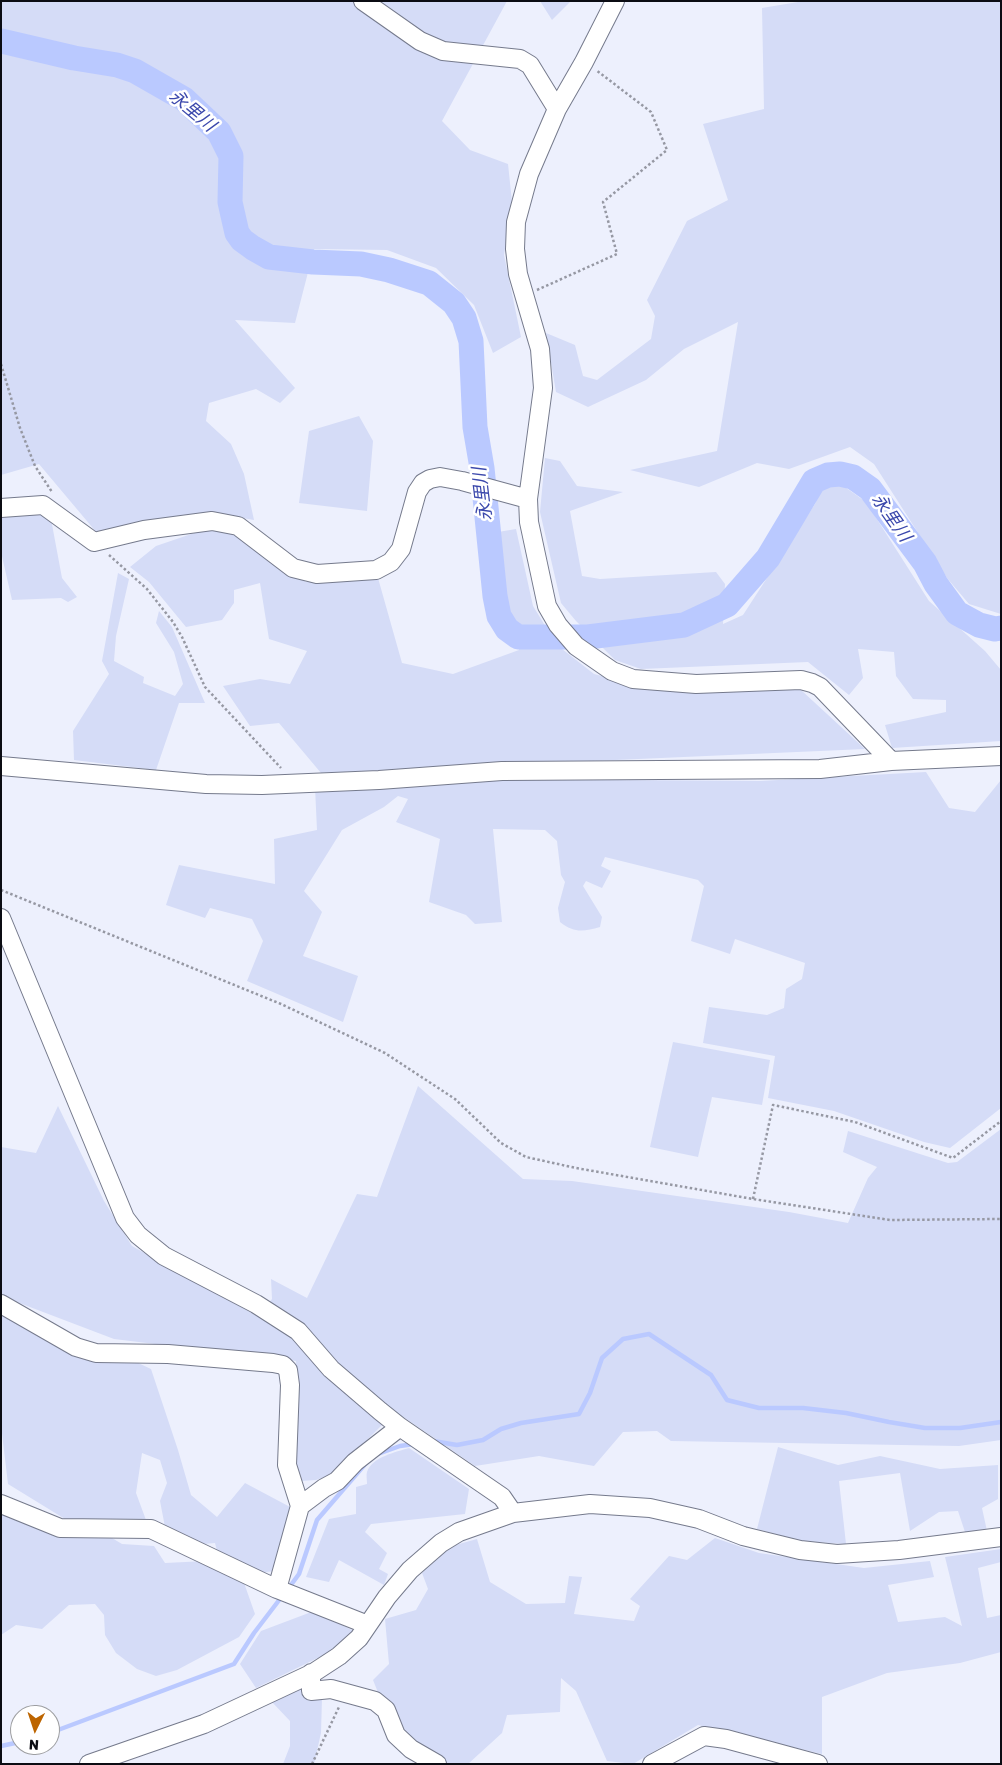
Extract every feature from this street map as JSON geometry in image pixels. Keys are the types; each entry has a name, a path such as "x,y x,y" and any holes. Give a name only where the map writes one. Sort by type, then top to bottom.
{"street":[{"path":"363,1 420,41 443,51 520,59 530,65 557,109"},
{"path":"615,1 584,62 557,109 529,174 516,222 518,274 540,348 543,388 520,497 529,522 547,606 558,626 576,646 612,671 633,679 696,684 801,680 812,683 820,687 891,761"},
{"path":"1,508 43,505 94,542 144,530 212,521 238,526 294,568 317,574 376,570 391,562 401,549 417,492 422,483 430,479 440,477 462,481 520,497"},
{"path":"1,766 206,784 293,784 502,771 820,769 891,761 1001,756"},
{"path":"1,918 125,1218 138,1235 164,1256 256,1304 298,1331 331,1369 400,1427 502,1497 513,1513"},
{"path":"1,1304 76,1347 96,1353 168,1354 283,1364 288,1370 290,1385 287,1465 300,1506 284,1592"},
{"path":"300,1506 337,1481 355,1462 400,1427"},
{"path":"1,1504 60,1528 150,1529 284,1592 368,1625"},
{"path":"89,1764 204,1724 311,1673 339,1656 359,1638 387,1597 410,1570 441,1543 459,1532 513,1513 590,1504 650,1508 699,1520 743,1536 800,1550 837,1554 899,1550 1001,1537"},
{"path":"311,1673 311,1691 331,1689 375,1701 386,1710 396,1735 410,1749 437,1764"},
{"path":"652,1764 704,1736 726,1739 818,1764"}],"path":[{"path":"524,295 617,254 603,202 667,150 651,112 584,62"},
{"path":"1,364 20,428 35,466 57,498"},
{"path":"94,542 147,589 173,622 182,637 205,687 275,761 293,784"},
{"path":"1,890 281,1004 385,1053 455,1099 501,1143 526,1157 753,1199 890,1220 1001,1219"},
{"path":"753,1199 773,1105 855,1122 953,1158 1001,1121"},
{"path":"312,1764 346,1692"}],"shaded area":[{"path":"1,1 507,1 442,121 470,150 508,164 512,202 504,255 521,337 493,353 474,305 436,268 387,250 314,249 295,323 235,320 295,388 280,403 256,389 209,403 206,421 231,444 244,474 254,520 220,514 97,533 39,464 1,475"},
{"path":"540,1 571,1 552,20"},
{"path":"804,1 1001,1 1001,614 969,604 947,578 874,464 850,447 789,469 757,463 699,487 630,470 717,451 738,322 684,349 646,380 588,407 556,392 546,333 575,345 583,376 597,380 651,339 655,316 647,300 687,221 728,200 703,124 764,109 762,8"},
{"path":"359,416 373,441 367,511 299,503 309,431"},
{"path":"545,458 560,461 577,486 623,492 570,511 582,576 600,579 716,572 725,584 723,624 743,615 815,504 823,486 842,485 866,502 929,601 985,651 1001,670 1001,741 892,748 885,725 946,712 946,700 913,699 896,676 894,652 858,649 863,678 849,695 808,662 641,669 615,660 561,603 540,512"},
{"path":"41,511 51,519 62,578 77,597 68,602 61,598 12,600 1,552 1,513"},
{"path":"206,529 236,531 306,582 378,578 402,663 453,674 519,650 519,630 510,619 498,532 516,529 533,606 557,645 594,674 643,687 776,687 801,690 865,749 321,773 279,723 250,726 223,686 260,679 290,684 307,651 269,639 260,583 234,590 234,603 222,620 186,627 149,582 130,567 156,546"},
{"path":"118,573 129,579 116,636 114,661 144,677 143,683 175,696 183,684 174,652 156,623 159,611 172,627 205,703 179,703 156,770 74,760 73,731 109,674 102,661"},
{"path":"926,772 949,808 975,812 1001,780 1001,1108 950,1148 924,1142 834,1111 768,1098 775,1056 703,1043 709,1007 767,1015 784,1008 786,989 802,979 805,963 735,939 730,954 691,941 704,886 698,880 605,857 601,866 611,871 602,888 586,881 583,886 602,917 600,927 584,931 570,928 560,922 558,908 565,882 561,875 557,841 545,830 493,829 502,922 475,924 466,915 429,902 440,839 396,822 408,799 398,796 384,807 342,830 304,891 322,912 303,956 358,976 343,1022 247,981 263,941 252,919 210,908 205,918 166,905 179,865 275,884 274,839 317,830 315,787 476,779 760,781"},
{"path":"673,1042 770,1060 762,1105 712,1097 698,1157 650,1147"},
{"path":"418,1086 523,1179 572,1181 789,1212 848,1223 868,1178 877,1167 843,1152 848,1131 948,1163 957,1162 1001,1129 1001,1440 959,1446 671,1441 657,1431 623,1432 594,1466 539,1456 475,1466 402,1416 383,1424 333,1474 316,1480 301,1481 290,1469 296,1361 114,1339 1,1296 1,1147 36,1153 58,1106 104,1201 132,1246 257,1316 272,1299 271,1279 307,1298 357,1194 377,1197"},
{"path":"1,1311 76,1355 136,1362 151,1369 191,1495 217,1517 245,1483 292,1508 275,1571 258,1573 217,1551 215,1543 203,1544 165,1527 160,1501 167,1483 160,1460 142,1453 136,1493 146,1520 65,1519 8,1484 1,1425"},
{"path":"778,1447 838,1465 880,1456 940,1469 998,1465 998,1499 982,1508 987,1531 966,1535 958,1511 939,1512 910,1531 900,1473 839,1481 846,1544 801,1541 757,1529"},
{"path":"409,1448 469,1489 465,1514 371,1524 365,1532 387,1553 379,1569 388,1574 384,1585 339,1560 329,1582 306,1577 329,1519 356,1514 356,1487 367,1484 367,1473 370,1467 374,1462 391,1453"},
{"path":"1,1513 59,1538 112,1538 122,1544 154,1546 165,1563 206,1561 243,1580 255,1614 239,1637 177,1670 156,1676 137,1669 116,1653 105,1635 104,1615 95,1604 69,1605 42,1629 16,1625 1,1635"},
{"path":"715,1538 759,1553 864,1568 930,1561 934,1577 888,1585 898,1622 945,1617 962,1626 945,1557 1001,1549 1001,1562 978,1568 987,1618 1001,1615 1001,1652 960,1663 887,1673 822,1697 822,1754 698,1725 633,1764 607,1761 576,1691 561,1678 560,1712 507,1715 502,1733 468,1764 445,1764 401,1733 381,1700 373,1680 389,1664 385,1619 416,1610 428,1589 422,1573 452,1546 477,1539 490,1582 526,1604 565,1603 569,1576 582,1577 574,1614 634,1621 640,1606 630,1599 669,1556 687,1560"},
{"path":"314,1611 356,1632 332,1651 256,1688 240,1664 261,1631"},
{"path":"306,1687 322,1698 321,1733 314,1764 283,1764 290,1746 290,1721 271,1701"}],"waterway":[{"name":"永里川","path":"1,41 74,58 117,65 135,71 184,99 219,132 231,156 230,202 237,233 242,240 253,248 269,257 313,262 361,264 389,270 429,283 454,303 464,318 471,341 475,427 482,468 495,596 499,616 507,629 518,637 588,637 684,625 727,605 768,558 814,481 828,475 840,474 853,477 870,489 925,563 936,584 957,613 979,625 995,629 1001,628"},
{"path":"433,1441 457,1445 483,1440 501,1429 521,1423 579,1414 590,1393 602,1358 623,1339 649,1334 711,1375 727,1400 759,1408 803,1408 846,1413 925,1428 960,1428 1001,1422"},
{"path":"375,1455 400,1446 415,1444"},
{"path":"288,1589 299,1574 317,1520 367,1462"},
{"path":"60,1729 234,1664 254,1633 283,1595"},
{"path":"1,1746 10,1744"}]}
